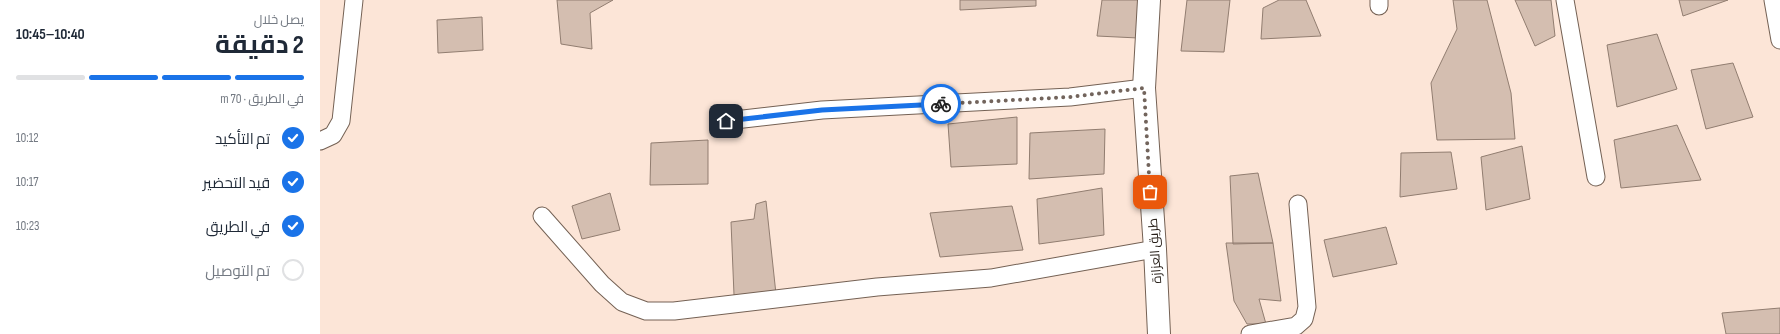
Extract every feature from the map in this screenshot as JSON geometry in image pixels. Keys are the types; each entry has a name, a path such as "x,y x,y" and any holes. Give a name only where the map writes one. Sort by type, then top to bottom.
{"street":[{"path":"320,141 333,135 341,121 354,0"},
{"name":"طريق العزازة","path":"1149,0 1144,88 1159,334"},
{"path":"1565,0 1596,177"},
{"path":"1773,0 1780,40"},
{"path":"726,121 822,110 1070,97 1144,88"},
{"path":"1250,334 1296,326 1304,320 1307,307 1298,204"},
{"path":"542,216 602,284 617,298 622,302 646,311 674,311 877,287 991,278 1155,249"}],"building":[{"path":"557,0 613,0 590,13 592,49 561,44"},
{"path":"960,0 1036,0 1036,6 960,10"},
{"path":"1102,0 1140,0 1138,38 1097,36"},
{"path":"1187,0 1230,0 1224,52 1181,51"},
{"path":"1279,0 1306,0 1321,36 1261,39 1263,8"},
{"path":"1453,0 1487,0 1511,93 1515,139 1437,140 1431,83 1457,29"},
{"path":"1515,0 1551,0 1555,36 1535,46"},
{"path":"1679,0 1728,0 1683,16"},
{"path":"482,17 483,50 438,53 437,20"},
{"path":"1657,34 1677,89 1617,107 1607,45"},
{"path":"1733,63 1753,117 1706,129 1691,70"},
{"path":"1017,117 1017,164 951,167 948,124"},
{"path":"1677,125 1701,180 1621,188 1614,140"},
{"path":"1105,129 1104,174 1029,179 1030,133"},
{"path":"708,140 708,184 650,185 651,143"},
{"path":"1522,146 1530,199 1486,210 1481,157"},
{"path":"1451,152 1457,189 1400,197 1401,153"},
{"path":"1258,173 1273,243 1233,244 1230,176"},
{"path":"1102,188 1104,235 1039,244 1037,199"},
{"path":"610,193 620,230 582,239 572,206"},
{"path":"766,201 776,294 734,295 731,222 754,219 756,204"},
{"path":"1012,206 1023,250 940,257 930,213"},
{"path":"1386,227 1397,264 1333,277 1324,240"},
{"path":"1226,243 1273,243 1281,301 1259,299 1266,324 1247,324 1234,301"},
{"path":"1780,308 1780,334 1726,334 1722,313"}],"way so far":[{"path":"941,104 1070,97 1144,88 1150,192"}],"route":[{"path":"726,121 822,110 941,104"}]}
